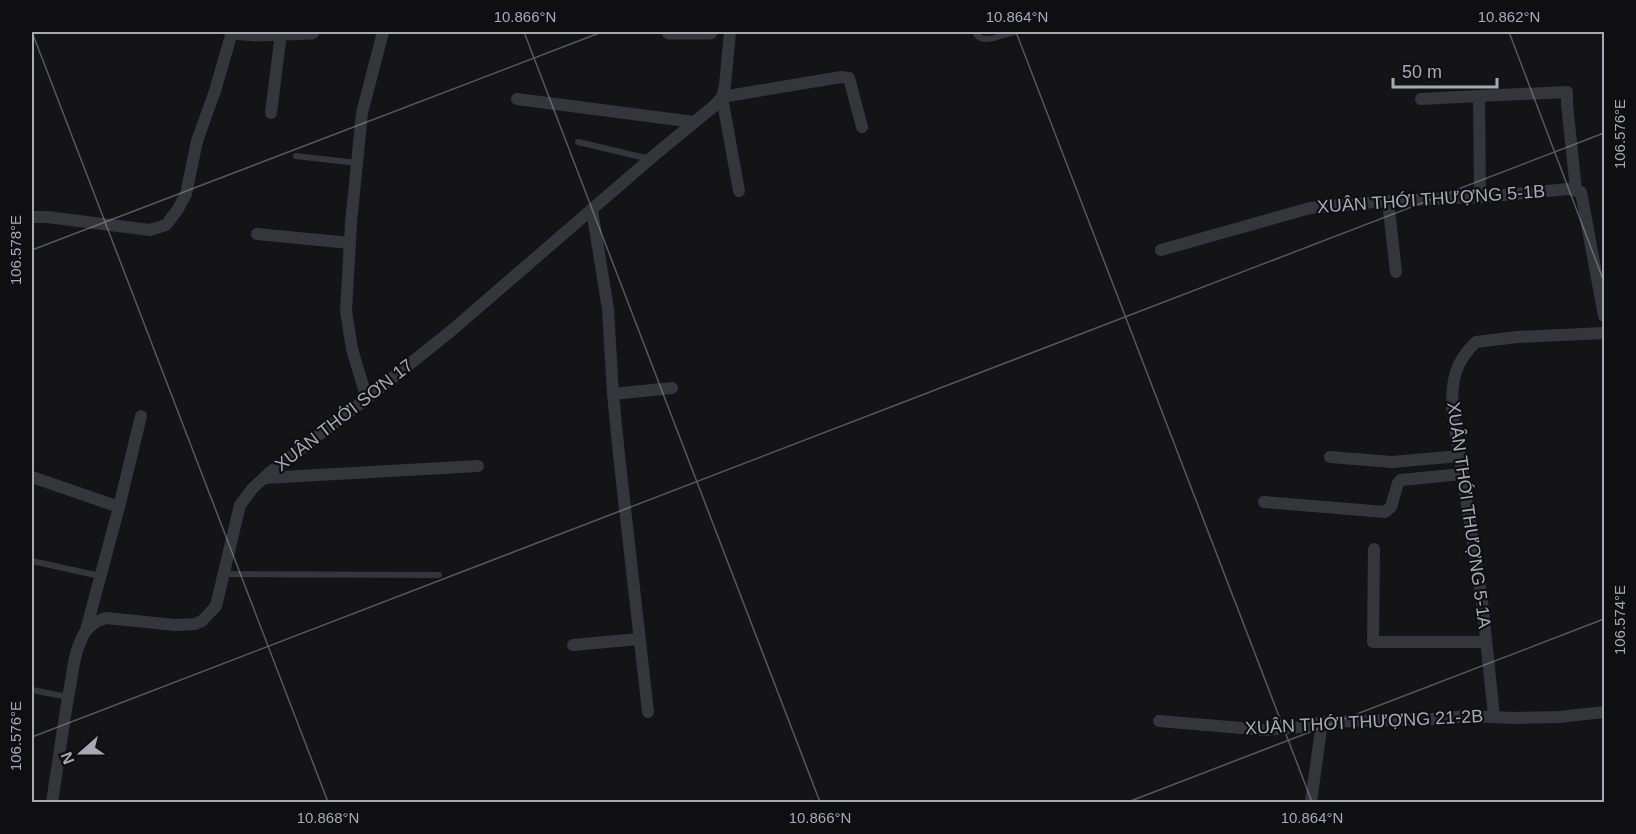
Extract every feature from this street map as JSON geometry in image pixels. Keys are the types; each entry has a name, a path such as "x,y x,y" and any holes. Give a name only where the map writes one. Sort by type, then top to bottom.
{"street":[{"path":"32,217 150,230 166,225 186,194 197,141 233,32 312,32"},
{"path":"367,399 352,349 346,311 362,113 383,32"},
{"path":"669,32 710,32"},
{"path":"730,32 722,96 739,191"},
{"path":"271,113 280,33"},
{"path":"722,96 842,77 849,78 862,127"},
{"path":"1421,99 1568,92 1567,104 1576,190 1581,192 1605,316"},
{"name":"XUÂN THỚI SƠN 17","path":"86,631 99,620 106,618 175,625 195,624 202,621 216,606 240,505 252,489 451,332 713,107 722,96"},
{"path":"1479,96 1480,197"},
{"path":"517,99 694,122"},
{"name":"XUÂN THỚI THƯỢNG 5-1B","path":"1161,250 1310,208 1576,190"},
{"path":"1388,201 1396,272"},
{"path":"592,210 608,309 613,394 648,712"},
{"path":"257,234 350,243"},
{"name":"XUÂN THỚI THƯỢNG 5-1A","path":"1494,716 1482,601 1452,409 1452,384 1458,362 1476,342 1517,337 1605,333"},
{"path":"613,394 672,388"},
{"path":"52,802 76,652 86,631 141,416"},
{"path":"1330,457 1392,462 1460,456"},
{"path":"264,478 478,466"},
{"path":"1264,502 1385,512 1392,507 1398,483 1401,480 1462,474"},
{"path":"32,477 119,507"},
{"path":"1374,549 1373,642 1486,642"},
{"path":"573,645 639,639"},
{"name":"XUÂN THỚI THƯỢNG 21-2B","path":"1159,721 1265,730 1301,727 1322,722 1494,716 1559,717 1605,712"},
{"path":"1311,802 1322,722"}],"lane":[{"path":"975,32 984,40 1014,32"},
{"path":"578,142 650,159"},
{"path":"296,156 357,163"},
{"path":"32,561 100,576"},
{"path":"225,574 439,575"},
{"path":"32,690 68,697"}]}
